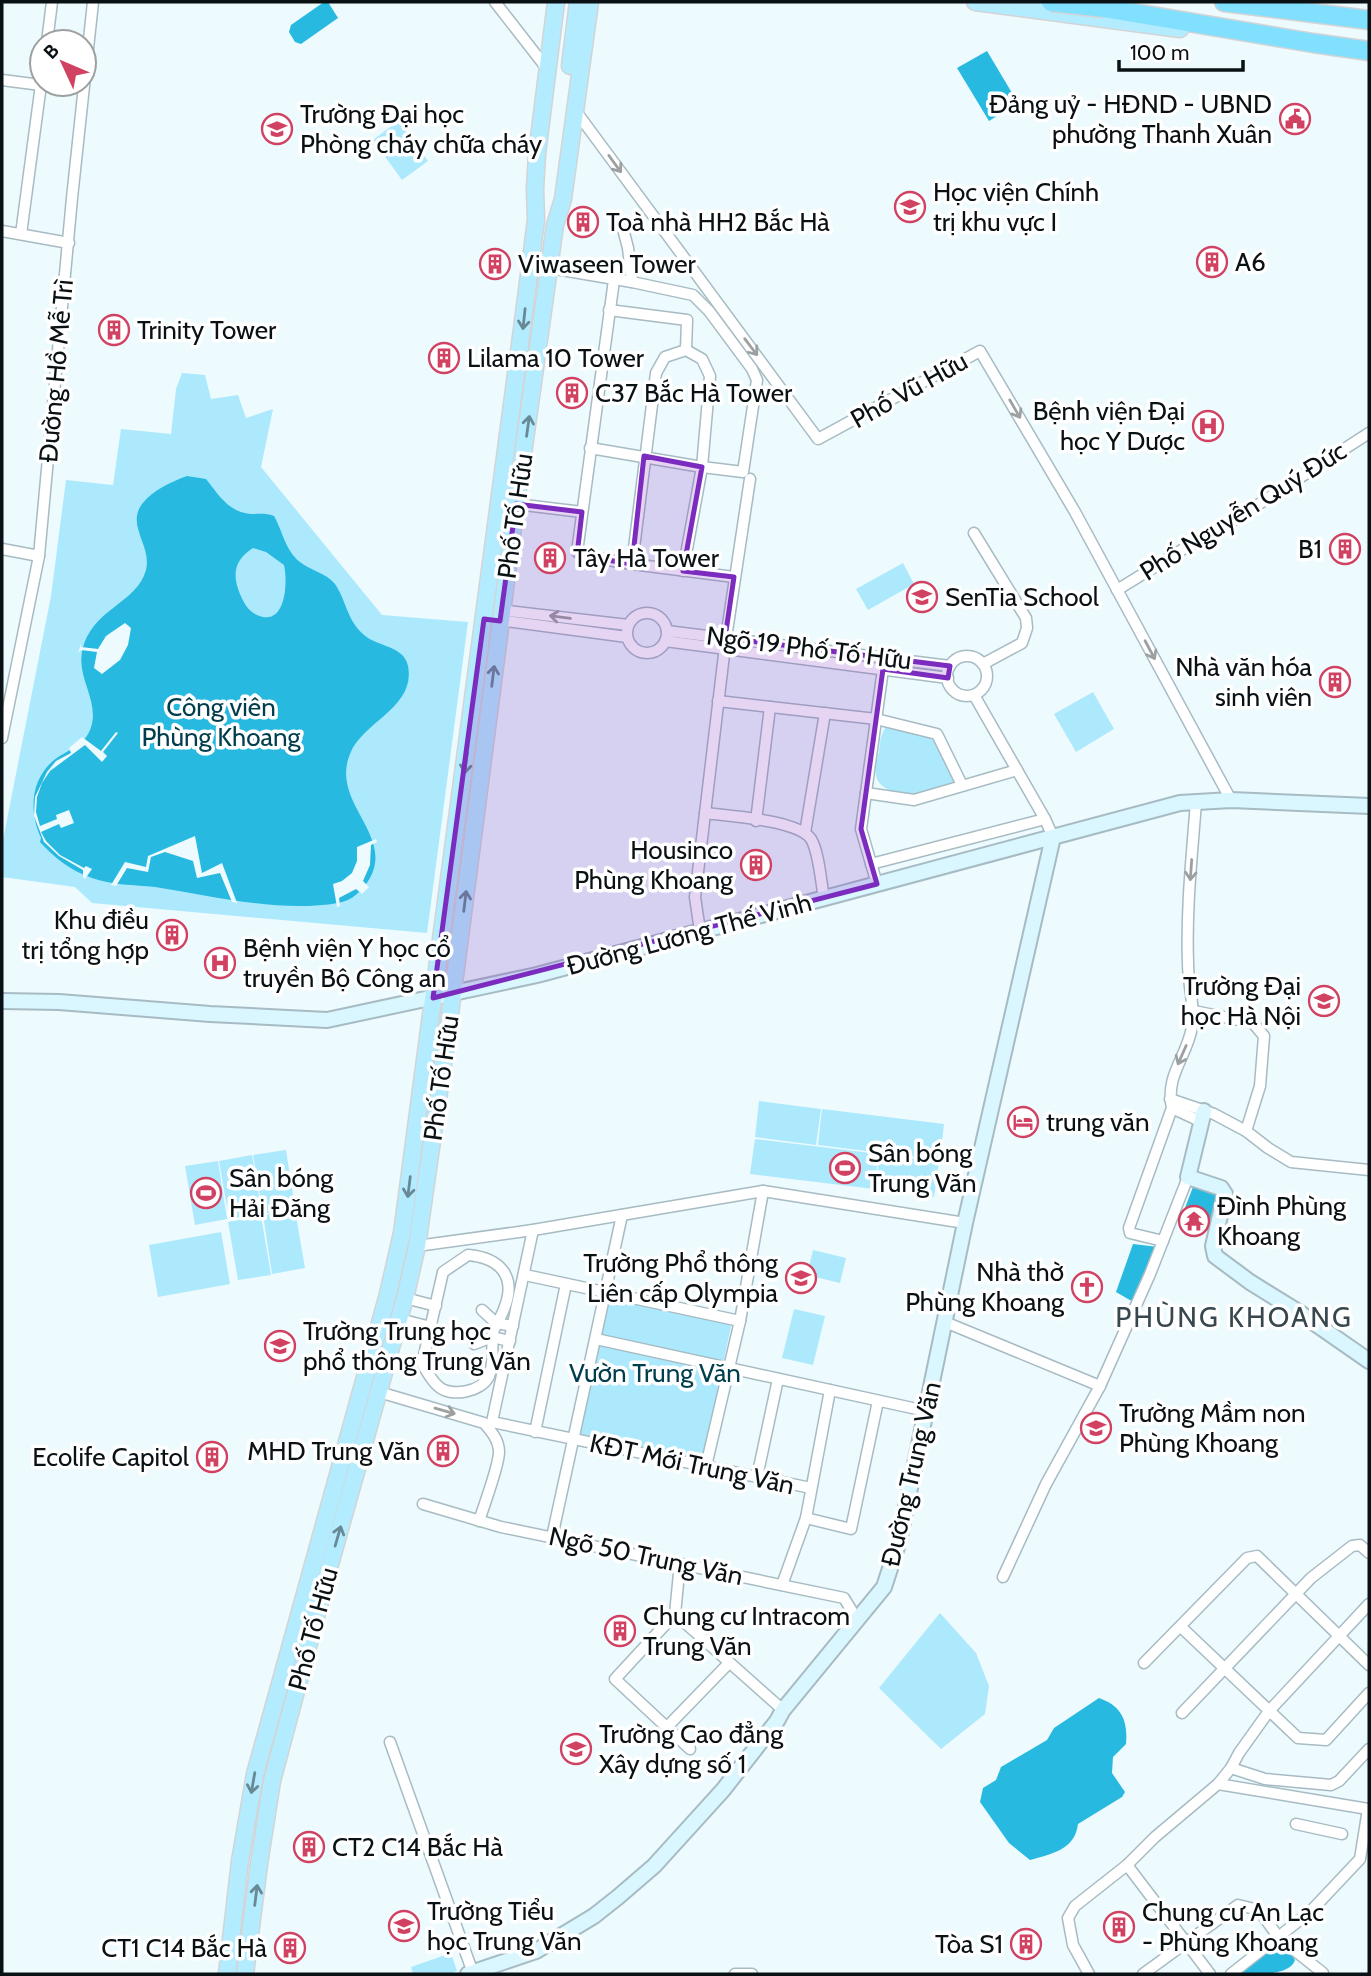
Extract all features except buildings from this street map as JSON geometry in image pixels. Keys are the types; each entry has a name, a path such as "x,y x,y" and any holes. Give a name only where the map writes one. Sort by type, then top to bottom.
{"highway":[{"path":"1051,2 1369,51"},
{"path":"1224,2 1369,20"},
{"path":"1286,2 1369,12"},
{"path":"1097,9 1369,43"}],"main road":[{"name":"Phố Tố Hữu","path":"245,1974 272,1781 417,1246 453,993 536,220 534,189 537,154 556,2"},
{"path":"536,220 542,197 568,2"},
{"path":"555,225 554,198 578,2"},
{"name":"Phố Tố Hữu","path":"227,1974 240,1861 255,1774 362,1390 402,1233 433,998 493,614 516,503 590,2"},
{"path":"975,2 1097,9 1369,59"},
{"path":"362,1390 379,1394"},
{"path":"270,1717 288,1720"},
{"path":"240,1861 259,1864"}],"street":[{"path":"49,28 52,2"},
{"name":"Đường Hồ Mễ Trì","path":"2,738 39,556 93,2"},
{"path":"495,2 548,70"},
{"path":"2,80 28,81"},
{"path":"21,234 39,98"},
{"name":"Phố Vũ Hữu","path":"574,109 818,439 980,351 1117,590 1231,800"},
{"path":"623,229 632,282"},
{"path":"2,231 69,243"},
{"path":"550,268 693,295 709,311 752,369 757,380 743,472 590,448"},
{"path":"614,280 577,552 584,556 632,564 734,577"},
{"path":"609,310 687,320 686,350"},
{"path":"632,564 656,373 665,357 686,350 702,359 710,376 702,467 683,570"},
{"name":"Phố Nguyễn Quý Đức","path":"1117,590 1211,535 1369,433"},
{"path":"700,931 695,897 725,643 750,479"},
{"path":"516,503 582,512"},
{"path":"974,533 1026,618 1027,628 1022,643 983,664"},
{"path":"2,549 39,556"},
{"path":"649,613 659,617 666,636 657,650 644,653 633,648 627,637 628,625 638,615 649,613"},
{"path":"493,614 628,625"},
{"path":"493,614 627,637"},
{"name":"Ngõ 19 Phố Tố Hữu","path":"666,636 950,666"},
{"name":"Ngõ 19 Phố Tố Hữu","path":"725,643 948,678"},
{"path":"970,656 983,664 987,678 985,685 974,695 959,694 951,688 948,678 950,666 956,660 970,656"},
{"path":"877,884 861,829 883,669"},
{"path":"974,695 1045,819 1052,837"},
{"path":"718,701 876,719 937,734 962,785"},
{"path":"756,821 771,707"},
{"path":"805,833 825,713"},
{"path":"866,793 914,800 1017,770"},
{"name":"Đường Lương Thế Vinh","path":"2,1001 59,1002 327,1020 541,974 1160,808 1231,800 1369,806"},
{"path":"1163,1241 1130,1233 1129,1228 1171,1103 1171,1078 1192,1030 1194,1011 1188,965 1196,802"},
{"path":"705,813 789,826 805,833 813,842 824,898"},
{"path":"871,863 1045,819"},
{"name":"Đường Trung Văn","path":"471,1973 536,1951 594,1916 654,1866 723,1790 783,1710 884,1587 900,1541 965,1223 1052,837"},
{"path":"1194,1011 1254,1023 1264,1036 1260,1086 1246,1131"},
{"path":"1171,1103 1203,1116 1214,1114 1246,1131 1291,1162 1369,1170"},
{"path":"1003,1577 1046,1484 1100,1387 1188,1177 1203,1116"},
{"path":"1188,1177 1221,1188 1225,1194 1213,1246 1215,1256 1369,1361"},
{"path":"706,1466 740,1321 762,1191"},
{"path":"417,1246 533,1230 762,1191 965,1223"},
{"name":"KĐT Mới Trung Văn","path":"552,1537 622,1215"},
{"name":"KĐT Mới Trung Văn","path":"533,1230 492,1422 811,1488"},
{"path":"468,1255 495,1262 506,1274 509,1282 504,1308 492,1337 494,1351 488,1378 475,1389 452,1393 439,1387 422,1364 436,1306 443,1272 468,1255"},
{"path":"525,1275 740,1321"},
{"path":"536,1432 566,1284"},
{"path":"405,1298 436,1306"},
{"path":"482,1310 496,1323 513,1326"},
{"path":"399,1319 431,1327"},
{"path":"945,1322 1100,1387"},
{"path":"474,1345 492,1337 510,1341"},
{"path":"596,1339 926,1411"},
{"path":"757,1477 778,1379"},
{"path":"782,1585 806,1518 830,1390"},
{"path":"379,1394 484,1423 491,1431 499,1452 480,1521"},
{"path":"806,1518 851,1529 878,1401"},
{"name":"Ngõ 50 Trung Văn","path":"423,1504 480,1521 844,1598 858,1621"},
{"path":"1182,1713 1311,1578 1343,1551 1360,1545 1369,1553"},
{"path":"1144,1663 1247,1558 1257,1556 1369,1665"},
{"path":"680,1563 675,1614 615,1679 690,1749"},
{"path":"1089,1974 1073,1945 1068,1918 1075,1906 1127,1865 1218,1784 1269,1711 1369,1604"},
{"path":"675,1614 783,1710"},
{"path":"1181,1627 1298,1738 1326,1740 1369,1693"},
{"path":"667,1727 729,1663"},
{"path":"390,1742 471,1973"},
{"path":"1231,1768 1265,1779 1331,1785 1369,1749"},
{"path":"1218,1784 1369,1809 1360,1859 1310,1912 1231,1974"},
{"path":"1296,1824 1342,1834"},
{"path":"1127,1865 1210,1974"},
{"path":"1143,1974 1237,1905 1259,1910 1279,1938 1323,1974"},
{"path":"735,1974 752,1974"}],"highlighted area":[{"path":"644,456 702,467 683,571 734,577 725,638 950,666 948,678 883,669 861,829 877,884 433,998 484,619 500,621 516,504 582,512 577,555 632,564"}],"green space":[{"path":"398,121 428,161 402,180 373,140"},
{"name":"Công viên Phùng Khoang","path":"182,373 205,375 211,399 238,395 246,418 273,409 261,467 382,615 468,622 427,933 92,903 75,887 2,877 2,845 51,596 66,480 113,485 121,429 171,434 176,389"},
{"path":"903,563 914,584 868,610 856,589"},
{"path":"1093,692 1114,729 1076,752 1054,714"},
{"path":"890,722 937,734 956,782 938,790 914,794 891,791 883,786 877,779 876,766 881,736"},
{"name":"Sân bóng Trung Văn","path":"759,1101 821,1109 816,1145 755,1137"},
{"path":"822,1109 944,1124 940,1160 818,1145"},
{"path":"755,1139 879,1154 874,1189 750,1174"},
{"name":"Sân bóng Hải Đăng","path":"286,1150 295,1208 263,1214 253,1155"},
{"name":"Sân bóng Trung Văn","path":"880,1154 939,1162 934,1197 875,1189"},
{"name":"Sân bóng Hải Đăng","path":"252,1155 262,1214 229,1219 219,1161"},
{"name":"Sân bóng Hải Đăng","path":"218,1161 227,1219 195,1225 185,1166"},
{"name":"Sân bóng Hải Đăng","path":"295,1210 305,1268 272,1274 263,1215"},
{"name":"Sân bóng Hải Đăng","path":"261,1216 271,1275 238,1280 228,1222"},
{"path":"221,1232 230,1284 158,1297 149,1245"},
{"path":"813,1250 846,1258 840,1283 807,1275"},
{"name":"Vườn Trung Văn","path":"605,1293 732,1322 704,1452 679,1462 574,1439"},
{"path":"794,1309 825,1316 813,1365 782,1358"},
{"path":"940,1613 976,1653 989,1686 985,1714 941,1749 879,1688"},
{"path":"451,1953 457,1971 449,1974 413,1974 411,1967"}],"water":[{"path":"324,2 328,2 338,18 301,44 295,42 289,32 291,25"},
{"path":"987,51 1018,103 989,121 957,68"},
{"path":"187,476 206,479 225,502 236,510 274,516 295,557 335,584 358,628 369,638 401,654 408,666 408,680 397,704 366,732 350,754 346,771 348,787 369,832 375,862 364,887 343,902 316,906 270,905 107,882 71,868 40,842 34,797 40,777 54,760 87,736 93,720 81,662 87,638 103,616 141,582 146,570 146,552 137,520 142,504 157,491","holes":["253,548 266,552 284,565 286,582 279,609 274,615 267,617 257,615 247,606 237,587 236,574 238,563"]},
{"path":"1193,1187 1222,1196 1212,1232 1198,1227 1201,1216 1195,1214 1191,1224 1180,1221"},
{"path":"1133,1244 1158,1247 1135,1303 1116,1292"},
{"path":"1099,1698 1118,1710 1126,1728 1126,1744 1113,1757 1112,1773 1125,1792 1122,1797 1078,1824 1072,1840 1061,1850 1030,1860 1009,1843 980,1802 983,1788 996,1780 1001,1767 1047,1740 1054,1728"},
{"path":"1276,1946 1286,1947 1295,1960 1287,1969 1272,1973 1240,1974"}],"pier":[{"path":"125,623 131,628 128,645 120,660 102,674 94,668 97,652 81,650 78,653 81,644 81,647 98,649 106,636"},
{"path":"116,732 118,733 103,752 107,756 102,762 85,745 50,771 37,797 36,812 40,826 69,810 74,823 61,828 59,824 41,832 60,855 84,868 86,866 92,869 85,879 83,870 59,856 44,842 34,816 35,797 47,772 56,761 71,753 69,748 82,737 101,751"},
{"path":"195,836 202,873 222,863 237,903 232,902 220,873 197,878 193,861 165,852 151,857 148,872 127,868 116,886 111,885 125,862 146,867 148,856"},
{"path":"376,839 377,842 371,845 370,865 363,881 369,887 362,894 356,889 339,898 340,906 337,907 333,884 352,873 357,861 357,847"}],"place":[{"name":"Đảng uỷ - HĐND - UBND phường Thanh Xuân","path":"1295,119"},
{"name":"Trường Đại học Phòng cháy chữa cháy","path":"277,129"},
{"name":"Học viện Chính trị khu vực I","path":"910,207"},
{"name":"Toà nhà HH2 Bắc Hà","path":"583,222"},
{"name":"A6","path":"1212,262"},
{"name":"Viwaseen Tower","path":"495,264"},
{"name":"Trinity Tower","path":"114,330"},
{"name":"Lilama 10 Tower","path":"444,358"},
{"name":"C37 Bắc Hà Tower","path":"572,393"},
{"name":"Bệnh viện Đại học Y Dược","path":"1208,426"},
{"name":"B1","path":"1345,549"},
{"name":"Tây Hà Tower","path":"550,558"},
{"name":"SenTia School","path":"922,597"},
{"name":"Nhà văn hóa sinh viên","path":"1335,682"},
{"name":"Housinco Phùng Khoang","path":"756,865"},
{"name":"Khu điều trị tổng hợp","path":"172,935"},
{"name":"Bệnh viện Y học cổ truyền Bộ Công an","path":"220,963"},
{"name":"Trường Đại học Hà Nội","path":"1324,1001"},
{"name":"trung văn","path":"1023,1122"},
{"name":"Sân bóng Trung Văn","path":"845,1168"},
{"name":"Sân bóng Hải Đăng","path":"206,1193"},
{"name":"Đình Phùng Khoang","path":"1194,1221"},
{"name":"Trường Phổ thông Liên cấp Olympia","path":"801,1278"},
{"name":"Nhà thờ Phùng Khoang","path":"1087,1287"},
{"name":"Trường Trung học phổ thông Trung Văn","path":"280,1346"},
{"name":"Trường Mầm non Phùng Khoang","path":"1096,1428"},
{"name":"MHD Trung Văn","path":"443,1451"},
{"name":"Ecolife Capitol","path":"212,1457"},
{"name":"Chung cư Intracom Trung Văn","path":"620,1631"},
{"name":"Trường Cao đẳng Xây dựng số 1","path":"576,1749"},
{"name":"CT2 C14 Bắc Hà","path":"309,1847"},
{"name":"Trường Tiểu học Trung Văn","path":"404,1926"},
{"name":"Chung cư An Lạc - Phùng Khoang","path":"1119,1927"},
{"name":"Tòa S1","path":"1026,1944"},
{"name":"CT1 C14 Bắc Hà","path":"290,1948"}],"district":[{"name":"PHÙNG KHOANG","path":"1234,1317"}]}
